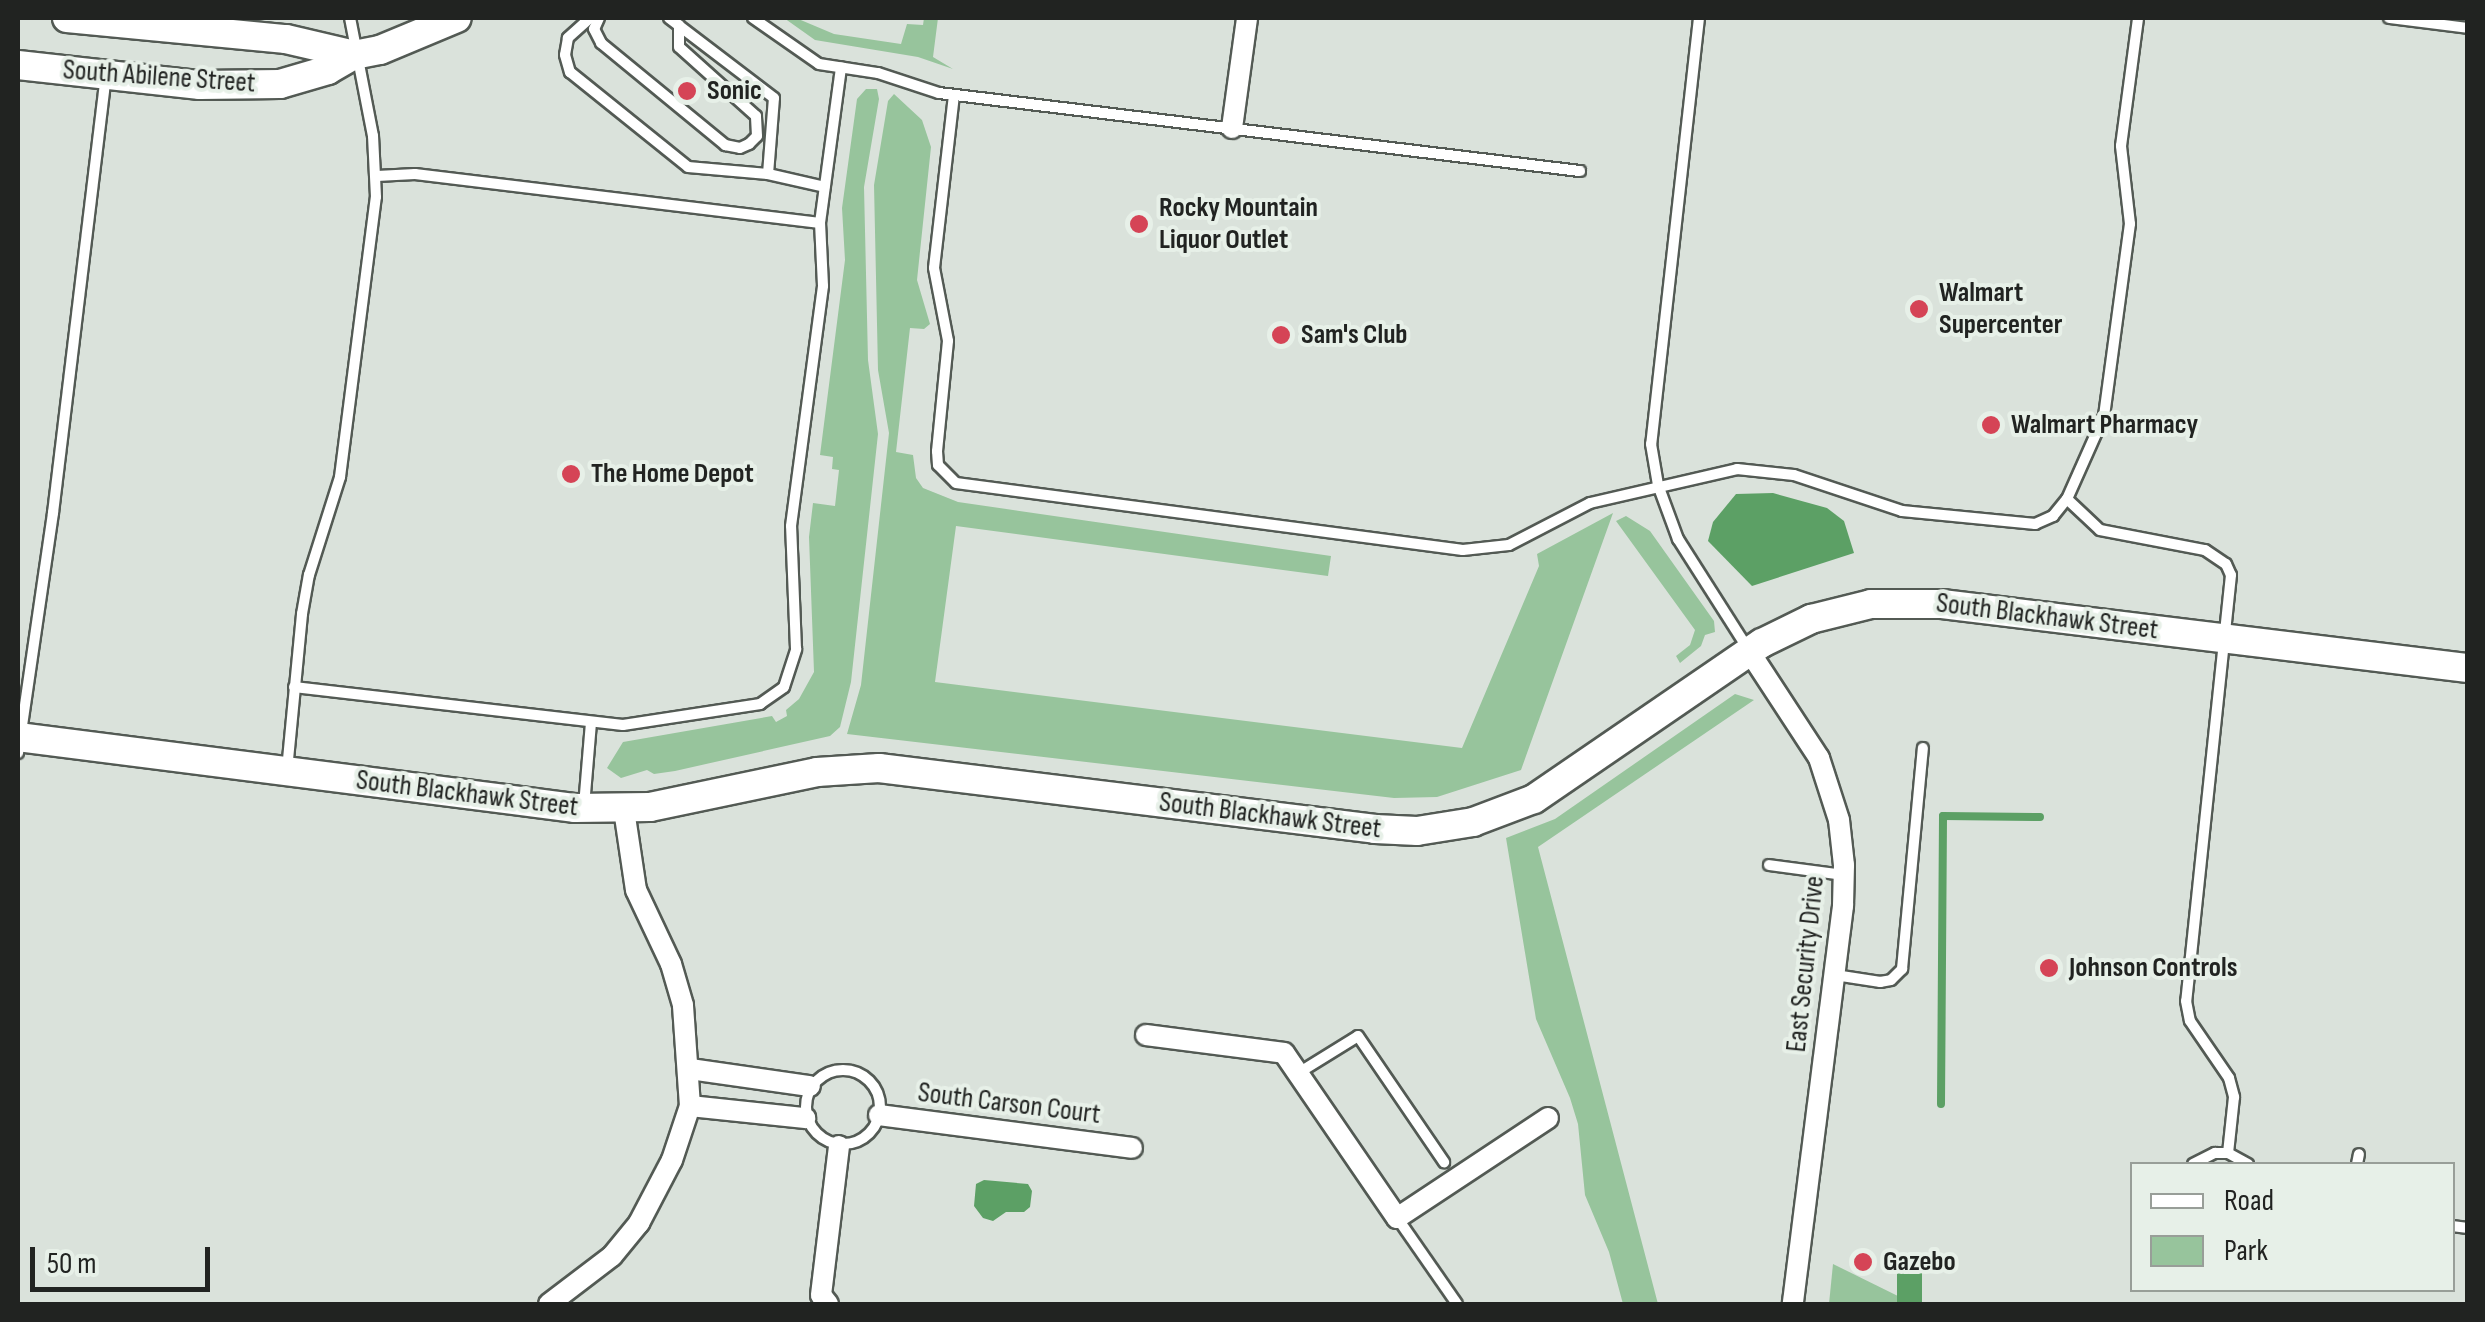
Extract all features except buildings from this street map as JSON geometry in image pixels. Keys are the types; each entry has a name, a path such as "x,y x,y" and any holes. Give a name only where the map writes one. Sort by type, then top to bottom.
{"street":[{"name":"South Abilene Street","path":"67,18 286,40 354,55"},
{"name":"South Abilene Street","path":"18,65 200,85 280,84 328,70 354,55 386,48 456,18"},
{"path":"1232,128 1247,18"},
{"name":"South Blackhawk Street","path":"18,743 584,808 624,810 817,772 879,768 1374,829 1437,829 1495,815 1550,790 1750,651 1812,619 1896,602 1942,604 2468,668"},
{"name":"East Security Drive","path":"1750,651 1818,758 1839,820 1844,875 1793,1304"},
{"path":"550,1304 612,1256 639,1223 672,1160 690,1106 683,1005 671,964 636,890 624,810"},
{"path":"1146,1035 1284,1052 1397,1218 1548,1118"},
{"path":"690,1069 810,1086"},
{"path":"690,1106 805,1118"},
{"name":"South Carson Court","path":"879,1115 1132,1148"},
{"path":"828,1304 821,1294 840,1146"}],"lane":[{"path":"287,772 309,574 332,515 340,477 377,176 350,18"},
{"path":"590,18 568,38 565,55 570,72 688,167 768,174 824,186"},
{"path":"600,18 594,29 601,44 725,146 740,148 750,144 756,136 756,116 679,48 674,21"},
{"path":"753,18 807,59 954,95 1580,171"},
{"path":"1699,18 1651,444 1658,485 1688,558 1750,651"},
{"path":"954,95 934,268 948,341 938,465 956,482 1480,550 1524,539 1590,503 1718,471 1758,470 1810,480 1881,507 2022,525 2045,521 2067,499 2099,433 2108,395 2130,224 2121,146 2138,18"},
{"path":"2390,18 2468,28"},
{"path":"674,21 774,98 768,174"},
{"path":"294,687 336,688 591,723 648,724 760,704 774,698 790,677 796,648 789,552 824,274 820,223 841,67"},
{"path":"18,743 54,513 106,76"},
{"path":"377,176 416,174 820,223"},
{"path":"2067,499 2100,530 2216,555 2231,576 2186,1001 2190,1021 2229,1078 2234,1096 2228,1153"},
{"path":"584,808 591,723"},
{"path":"1835,975 1880,982 1891,980 1902,970 1923,748"},
{"path":"1770,866 1844,875"},
{"path":"1300,1072 1358,1036 1444,1162"},
{"path":"845,1069 860,1073 878,1092 879,1115 872,1134 858,1144 840,1146 816,1133 805,1118 810,1086 845,1069"},
{"path":"2196,1162 2204,1156 2228,1153 2244,1162"},
{"path":"1397,1218 1457,1304"}],"green space":[{"path":"784,18 796,18 834,34 901,44 907,24 923,25 924,18 938,18 933,57 953,69 918,57 815,40"},
{"path":"866,89 877,89 879,99 864,187 868,360 878,434 851,682 840,727 830,736 675,771 654,774 647,770 621,778 607,768 623,742 772,716 776,722 787,716 786,710 799,699 814,672 809,537 813,503 835,506 839,470 832,469 833,457 820,455 845,260 842,208 857,99"},
{"path":"894,94 922,120 931,147 917,280 930,324 924,329 910,328 896,452 913,455 916,478 923,488 958,502 1331,556 1328,576 956,526 935,682 1462,748 1539,566 1537,554 1613,513 1521,770 1437,797 1394,798 847,734 861,685 889,433 878,370 874,185 888,101"},
{"path":"1626,516 1650,531 1714,621 1715,632 1705,635 1701,646 1680,663 1676,656 1690,645 1695,630 1616,521"},
{"path":"1735,694 1754,700 1538,847 1658,1304 1623,1304 1609,1252 1585,1195 1578,1124 1536,1019 1506,838 1555,819"},
{"path":"1833,1264 1904,1299 1904,1304 1829,1304"}],"shaded area":[{"path":"1773,493 1827,508 1844,521 1854,553 1752,586 1708,541 1713,522 1736,494"},
{"path":"984,1180 1028,1184 1032,1191 1030,1207 1024,1212 1006,1212 993,1221 983,1218 974,1206 976,1184"}],"waterway":[{"path":"1941,1104 1943,816 2040,817"},
{"path":"1909,1272 1909,1304"}],"place":[{"name":"Sonic","path":"687,91"},
{"name":"Rocky Mountain Liquor Outlet","path":"1139,224"},
{"name":"Walmart Supercenter","path":"1919,309"},
{"name":"Sam's Club","path":"1281,335"},
{"name":"Walmart Pharmacy","path":"1991,425"},
{"name":"The Home Depot","path":"571,474"},
{"name":"Johnson Controls","path":"2049,968"},
{"name":"Gazebo","path":"1863,1262"}]}
